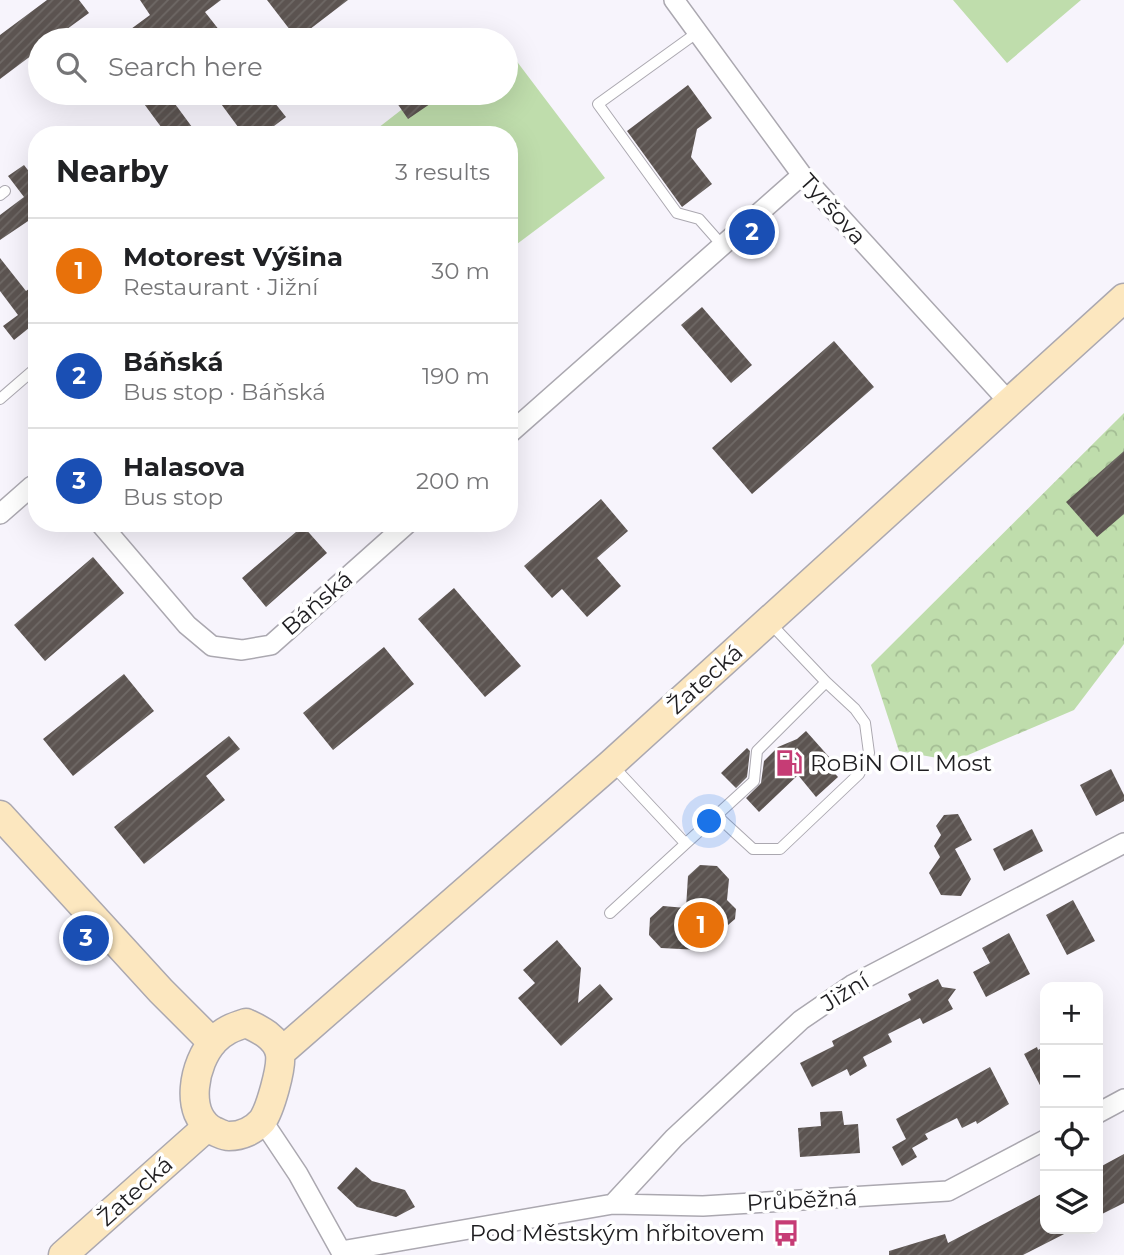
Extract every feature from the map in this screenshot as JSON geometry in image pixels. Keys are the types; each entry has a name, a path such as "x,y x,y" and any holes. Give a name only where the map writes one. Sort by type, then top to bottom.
{"street":[{"name":"Tyršova","path":"674,0 802,175 1010,402"},
{"path":"518,426 802,175"},
{"name":"Žatecká","path":"280,1053 611,764 1124,298"},
{"path":"0,514 28,490"},
{"name":"Báňská","path":"108,532 187,625 212,646 242,650 271,645 398,532"},
{"path":"0,815 161,991 212,1042"},
{"name":"Jižní","path":"613,1204 674,1138 801,1020 852,985 1124,843"},
{"path":"246,1023 267,1033 280,1053 278,1073 262,1120 245,1134 226,1137 207,1127 195,1109 195,1083 212,1042 229,1028 246,1023"},
{"path":"1103,1110 1124,1099"},
{"path":"262,1120 299,1174 342,1253"},
{"name":"Žatecká","path":"63,1255 207,1127"},
{"name":"Průběžná","path":"342,1253 613,1204 703,1206 948,1191 1040,1143"}],"lane":[{"path":"698,32 598,104 677,213 699,219 722,246"},
{"path":"0,399 28,376"},
{"path":"716,815 754,849 780,849 859,774 869,753 865,723 855,709 768,621"},
{"path":"610,913 754,780 757,751 826,682"},
{"path":"611,764 685,843"}],"green space":[{"path":"953,0 1081,0 1007,63"},
{"path":"518,63 605,178 518,243 518,126 381,126 408,105 518,105"},
{"path":"1124,413 1124,644 1074,710 954,761 899,751 871,665"}],"building":[{"path":"47,0 79,0 89,13 68,28 28,28 28,58 0,79 0,35"},
{"path":"140,0 221,0 205,12 218,28 132,28 150,15"},
{"path":"267,0 348,0 311,28 289,28"},
{"path":"688,85 712,118 697,129 691,157 712,184 682,207 627,131"},
{"path":"145,105 176,105 191,126 160,126"},
{"path":"222,105 276,105 286,117 274,126 237,126"},
{"path":"398,105 428,105 408,119"},
{"path":"24,165 28,170 28,221 0,240 0,215 24,197 8,176"},
{"path":"0,258 26,291 28,290 28,329 14,340 3,326 18,315 0,291"},
{"path":"702,307 752,365 731,383 681,325"},
{"path":"834,341 874,387 752,494 712,448"},
{"path":"1124,451 1124,514 1097,537 1066,502"},
{"path":"601,499 628,531 597,558 621,586 587,617 562,589 552,598 524,566"},
{"path":"296,532 308,532 327,553 266,607 242,578"},
{"path":"93,557 124,593 45,661 14,625"},
{"path":"454,588 521,666 485,697 418,619"},
{"path":"384,647 414,684 333,750 303,713"},
{"path":"124,674 154,711 73,776 43,739"},
{"path":"806,731 830,758 829,767 838,777 816,797 798,775 759,812 746,798 761,783 764,761 778,747 797,739"},
{"path":"229,736 240,749 206,776 225,800 144,864 114,827"},
{"path":"747,748 750,751 747,777 736,788 721,773"},
{"path":"1111,769 1124,795 1124,801 1096,816 1080,785"},
{"path":"958,814 972,840 955,849 971,879 961,896 941,895 929,873 940,857 934,846 941,835 936,826 944,815"},
{"path":"1032,829 1043,851 1004,871 993,849"},
{"path":"700,865 717,866 729,879 727,900 736,909 735,919 699,950 661,948 649,935 650,918 663,906 686,908 688,876"},
{"path":"1073,900 1095,941 1067,955 1046,915"},
{"path":"1009,933 1030,974 986,997 973,972 990,963 982,948"},
{"path":"557,940 581,968 578,1003 600,984 613,999 561,1046 518,998 535,983 523,970"},
{"path":"938,979 942,987 956,989 948,1000 953,1009 923,1024 920,1018 888,1034 892,1042 863,1057 867,1066 850,1076 847,1069 812,1087 800,1063 834,1046 832,1041 911,1000 908,994"},
{"path":"1037,1047 1040,1049 1040,1085 1024,1054"},
{"path":"990,1067 1009,1104 977,1124 976,1121 962,1128 957,1118 925,1134 928,1139 912,1148 917,1157 902,1166 892,1147 906,1139 896,1119"},
{"path":"842,1111 844,1125 858,1124 860,1153 800,1157 798,1128 821,1126 820,1112"},
{"path":"1124,1154 1124,1203 1103,1214 1103,1171 1103,1165"},
{"path":"356,1167 372,1181 405,1190 415,1207 396,1217 357,1207 337,1188"},
{"path":"1040,1195 1040,1234 1064,1234 1023,1255 889,1255 889,1251 945,1234 948,1243"}],"place":[{"name":"Báňská","path":"752,232"},
{"name":"RoBiN OIL Most","path":"789,763"},
{"name":"Motorest Výšina","path":"701,925"},
{"name":"Halasova","path":"86,938"},
{"name":"Pod Městským hřbitovem","path":"786,1233"}]}
